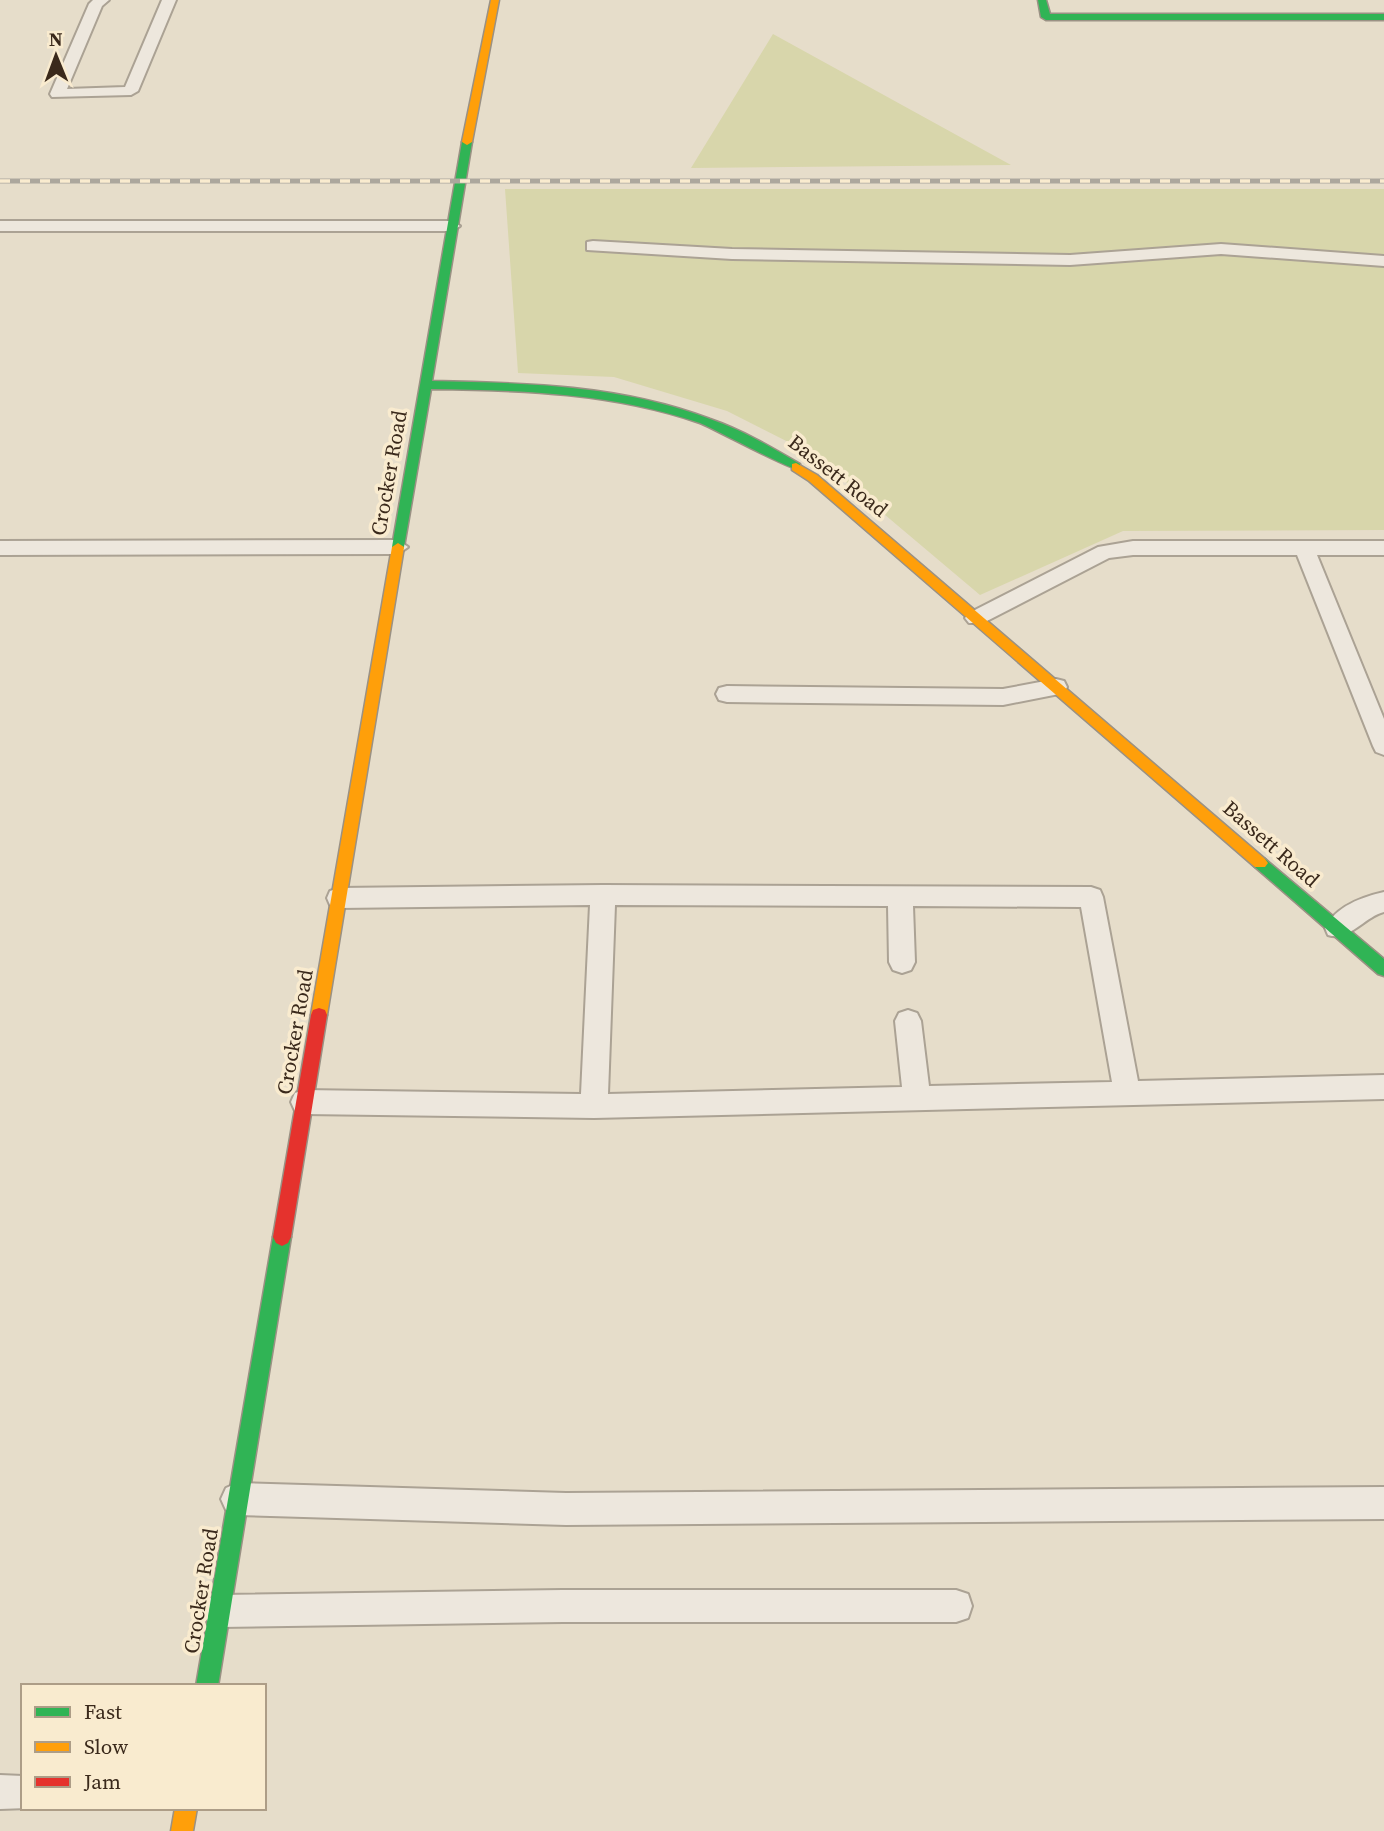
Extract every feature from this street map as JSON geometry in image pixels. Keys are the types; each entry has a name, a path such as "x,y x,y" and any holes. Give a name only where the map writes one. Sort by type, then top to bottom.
{"main road":[{"path":"425,385 495,0"},
{"path":"1042,0 1046,17 1384,17"},
{"name":"Crocker Road","path":"207,1684 425,385"},
{"name":"Bassett Road","path":"425,385 537,385 593,389 672,406 719,423 775,452 813,478 1384,969"},
{"path":"182,1831 186,1810"}],"lane":[{"path":"102,0 96,4 57,94 131,91 169,0"},
{"path":"0,226 452,226"},
{"path":"593,246 732,254 1070,260 1221,249 1384,261"},
{"path":"0,548 398,547"},
{"path":"976,618 1105,552 1133,548 1384,548"},
{"path":"1304,548 1384,746"},
{"path":"727,694 1003,697 1056,687"},
{"path":"594,1105 603,894"},
{"path":"339,898 603,894 1091,897 1127,1093"},
{"path":"900,895 902,962"},
{"path":"1337,928 1364,907 1384,902"},
{"path":"908,1021 917,1098"},
{"path":"304,1102 594,1105 1384,1087"},
{"path":"237,1499 566,1509 1384,1503"},
{"path":"220,1611 563,1606 956,1606"},
{"path":"0,1792 21,1793"}],"shaded area":[{"path":"773,34 1011,165 691,168"},
{"path":"505,189 1384,189 1384,530 1123,531 980,595 814,455 727,411 614,377 518,373"}],"railway":[{"path":"0,181 1384,181"}],"traffic: fast":[{"path":"1042,0 1046,17 1384,17"},
{"path":"398,547 467,142"},
{"path":"425,385 525,387 617,397 707,421 751,441 796,467"},
{"path":"1260,863 1384,969"},
{"path":"207,1684 282,1237"}],"traffic: slow":[{"path":"467,142 495,0"},
{"path":"796,467 813,478 1260,863"},
{"path":"319,1015 398,547"},
{"path":"182,1831 186,1810"}],"traffic: jam":[{"path":"282,1237 319,1015"}]}
